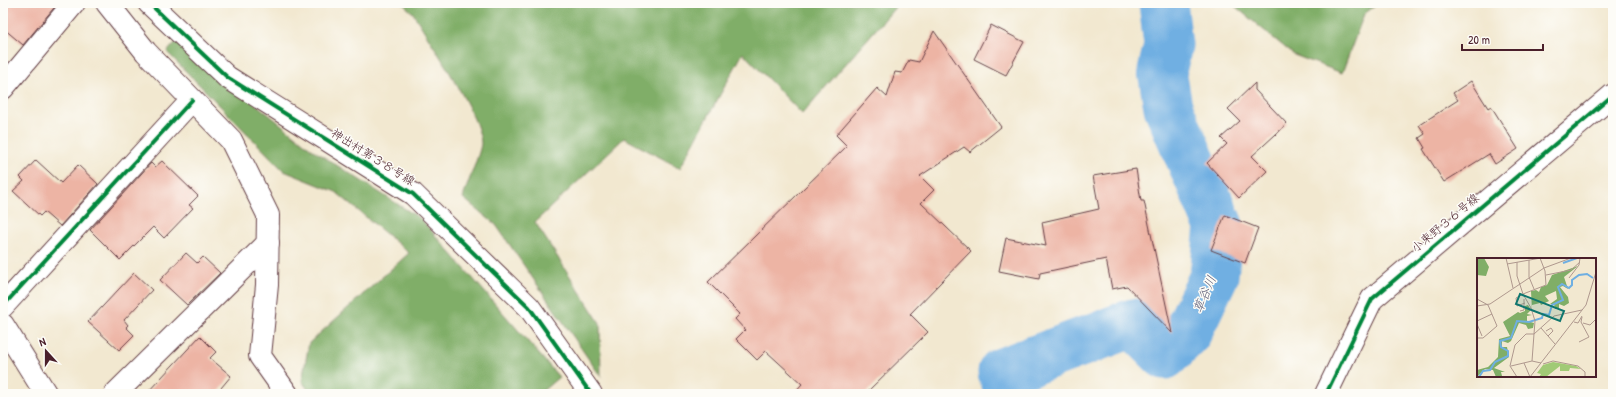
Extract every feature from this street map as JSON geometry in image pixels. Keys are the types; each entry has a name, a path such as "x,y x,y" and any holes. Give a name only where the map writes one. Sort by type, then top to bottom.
{"street":[{"path":"3,88 74,3"},
{"path":"107,3 146,52 231,140 268,215 267,285 260,356 287,394"},
{"name":"神出村第３８号線","path":"148,3 226,78 413,194 529,307 591,394"},
{"name":"小束野３６号線","path":"1326,394 1372,299 1613,95"},
{"path":"3,306 192,100"},
{"path":"115,394 268,243"},
{"path":"3,325 46,394"}],"green space":[{"path":"402,3 899,3 802,114 743,53 680,168 624,138 535,222 600,323 601,377 496,225 463,198 481,143 479,131 463,97 441,58 413,13"},
{"path":"1231,3 1379,3 1364,14 1342,73 1294,55"},
{"path":"177,41 313,150 421,219 559,377 539,394 311,394 302,381 309,343 409,253 336,192 284,171 167,52"}],"building":[{"path":"3,3 58,3 23,45 3,28"},
{"path":"991,25 1024,42 1006,75 974,59"},
{"path":"934,31 1001,127 970,152 964,147 920,176 934,190 921,203 971,251 910,314 928,332 865,394 793,394 802,384 766,351 757,360 736,339 745,330 735,319 740,314 708,282 847,146 836,135 877,88 887,97 895,72 902,73 909,60 919,62"},
{"path":"1471,81 1488,108 1491,106 1518,149 1495,164 1489,154 1444,182 1423,149 1425,148 1419,138 1425,134 1419,125 1458,100 1453,93"},
{"path":"1255,83 1255,90 1287,124 1252,156 1267,171 1239,198 1207,163 1227,144 1221,138 1240,121 1228,109"},
{"path":"36,160 61,183 78,165 98,184 60,226 44,212 40,216 13,191 24,181 20,177"},
{"path":"162,161 198,196 189,205 193,208 164,238 153,227 120,260 90,230 151,163 155,167"},
{"path":"1136,169 1141,201 1144,201 1172,333 1127,286 1112,289 1106,259 1040,273 1039,279 999,271 1006,238 1046,246 1042,222 1099,209 1093,176"},
{"path":"1225,215 1258,228 1245,263 1211,250"},
{"path":"186,253 197,263 203,257 220,273 187,305 160,280"},
{"path":"134,273 152,290 124,320 128,325 126,327 134,335 119,350 88,322"},
{"path":"200,336 216,352 210,358 231,376 216,394 146,394"}],"waterway":[{"name":"草谷川","path":"1010,394 1002,372 1133,323 1165,355 1187,333 1214,276 1219,226 1168,107 1162,71 1168,45 1163,3"}],"cycle path":[{"path":"149,3 227,77 413,194 529,307 591,394"},
{"path":"1326,394 1372,299 1613,95"},
{"path":"3,306 192,100"}]}
